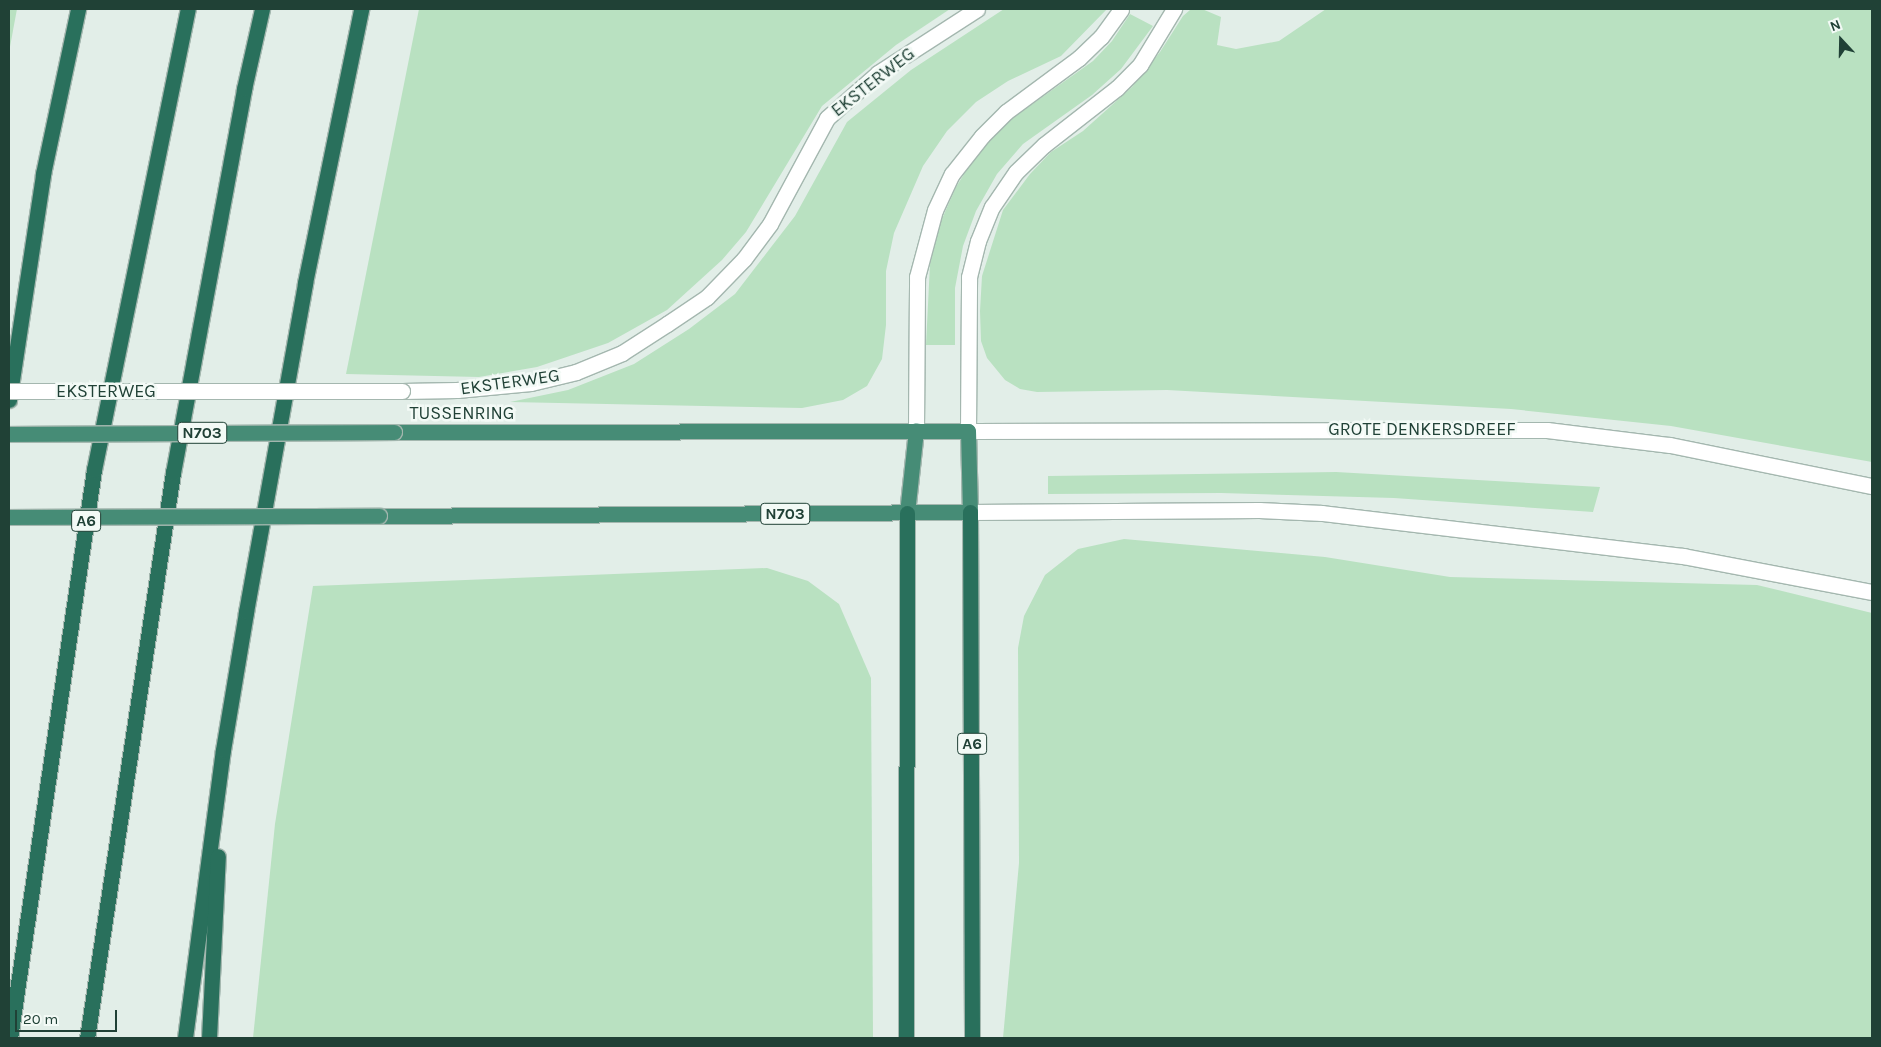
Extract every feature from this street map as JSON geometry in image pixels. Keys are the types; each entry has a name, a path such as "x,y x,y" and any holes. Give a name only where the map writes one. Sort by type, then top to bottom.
{"highway":[{"path":"9,400 43,174 78,9"},
{"name":"A6","path":"10,1038 94,470 188,9"},
{"path":"87,1038 173,473 244,88 262,9"},
{"path":"185,1038 223,750 305,283 361,9"},
{"path":"906,1038 907,513 916,430"},
{"path":"968,431 970,512"},
{"name":"TUSSENRING","path":"9,434 968,431"},
{"name":"A6","path":"970,512 972,1038"},
{"name":"N703","path":"9,517 970,512"},
{"path":"209,1038 223,750"}],"street":[{"name":"EKSTERWEG","path":"9,391 458,390 531,383 576,372 622,353 706,297 744,259 770,224 827,118 878,73 977,9"},
{"path":"916,430 916,277 935,210 952,174 982,136 1006,112 1079,58 1101,37 1120,9"},
{"path":"968,431 969,277 978,241 992,207 1016,172 1044,144 1117,88 1140,65 1174,9"},
{"name":"GROTE DENKERSDREEF","path":"968,431 1485,427 1547,430 1670,445 1872,486"},
{"path":"970,512 1259,510 1348,515 1683,556 1872,592"}],"green space":[{"path":"9,9 17,9 9,52"},
{"path":"419,9 950,9 896,45 822,106 746,232 722,260 667,310 608,343 537,367 479,377 346,374"},
{"path":"1004,9 1107,9 1061,56 1008,81 976,102 947,131 923,166 894,233 886,271 886,325 882,359 867,386 843,400 802,408 510,402 568,390 634,364 689,329 735,294 795,216 847,122 911,70"},
{"path":"1202,9 1221,17 1217,45 1236,49 1279,41 1326,9 1872,9 1872,462 1671,426 1511,409 1167,390 1037,392 1020,389 1005,380 987,358 981,341 980,311 982,276 1003,210 1030,174 1051,152 1083,131 1132,87 1160,52 1183,16 1190,10"},
{"path":"1130,14 1153,26 1121,69 1092,95 1023,144 997,174 976,211 963,246 955,288 955,345 926,345 930,264 941,221 956,187 976,155 1006,123 1093,61 1112,41"},
{"path":"1336,472 1600,487 1593,512 1394,498 1221,493 1048,494 1048,476"},
{"path":"1124,539 1325,557 1450,577 1757,585 1872,613 1872,1038 1003,1038 1019,863 1018,648 1024,616 1045,575 1078,549"},
{"path":"767,568 808,581 839,604 871,678 873,1038 253,1038 275,824 313,586"}]}
